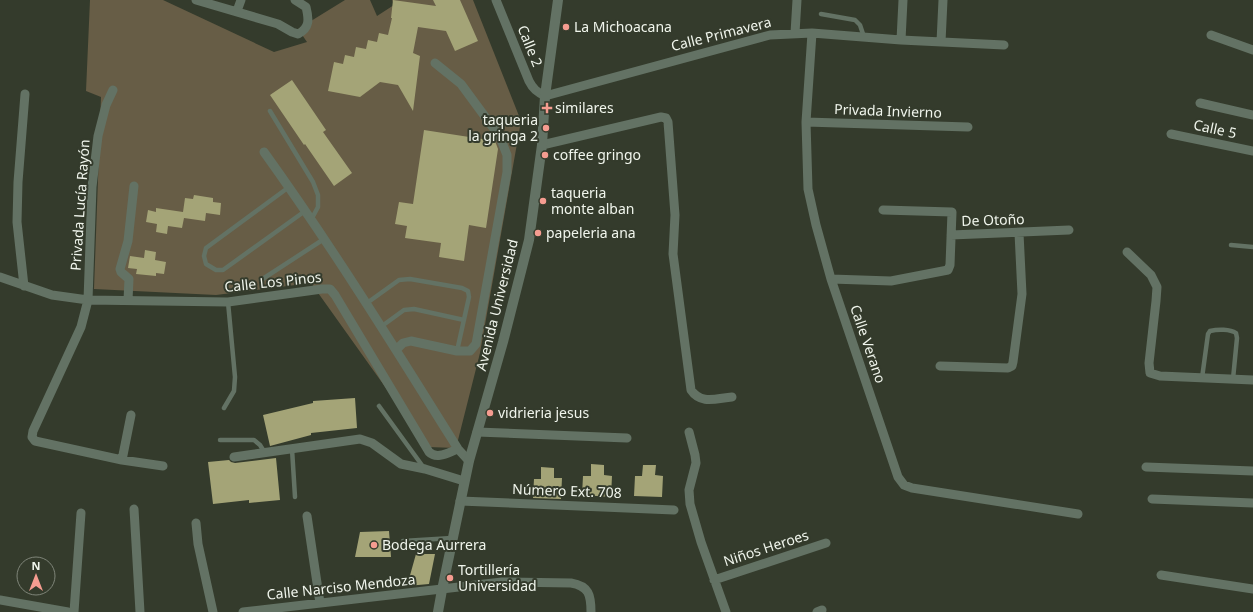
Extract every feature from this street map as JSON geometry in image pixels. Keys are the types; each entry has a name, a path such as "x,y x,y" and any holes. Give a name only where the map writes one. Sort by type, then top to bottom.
{"street":[{"path":"196,0 278,24 298,34 303,31 309,20 306,7 295,0"},
{"path":"237,11 241,0"},
{"name":"Calle 2","path":"496,0 529,81 538,93 545,96"},
{"name":"Avenida Universidad","path":"438,612 464,481 504,342 529,240 542,145 545,96 558,0"},
{"path":"795,33 797,0"},
{"path":"901,40 903,0"},
{"path":"941,42 943,0"},
{"name":"Calle Primavera","path":"545,96 739,42 770,35 795,33 1004,45"},
{"name":"Calle Verano","path":"812,34 806,122 808,189 831,279 898,477 904,485 912,488 1078,514"},
{"path":"1211,35 1253,50"},
{"path":"397,349 403,343 411,341 457,352 470,351 476,344 507,172 507,155 500,137 461,84 435,64"},
{"name":"Privada Lucía Rayón","path":"113,90 106,105 98,136 92,187 88,300 81,327 33,431 32,437 35,441 122,460"},
{"path":"24,286 17,222 18,182 25,94"},
{"path":"1200,103 1253,114"},
{"path":"542,145 661,117 666,118 668,122 675,215 673,254 691,390 695,396 704,400 732,397"},
{"name":"Privada Invierno","path":"806,122 968,127"},
{"name":"Calle 5","path":"1171,134 1253,151"},
{"path":"264,152 290,187 367,303 458,449 469,461"},
{"path":"128,300 129,279 121,272 120,269 128,241 134,186"},
{"path":"882,210 952,212 951,236"},
{"name":"De Otoño","path":"831,279 891,281 948,270 950,265 951,236 1069,230"},
{"path":"940,366 1008,368 1012,366 1022,294 1019,232"},
{"path":"1127,252 1151,275 1157,287 1148,363 1150,373 1160,376 1253,380"},
{"name":"Calle Los Pinos","path":"0,277 52,296 88,300 228,302 330,289 429,452 439,456 458,449"},
{"path":"131,415 122,460 163,466"},
{"path":"477,432 628,438"},
{"path":"689,432 696,463 689,490 690,504 694,521 726,612"},
{"path":"234,457 360,439 372,443 401,464 425,469 464,481"},
{"path":"1146,467 1253,471"},
{"path":"1152,499 1253,502"},
{"name":"Número Ext. 708","path":"460,501 674,510"},
{"path":"134,509 140,612"},
{"path":"74,612 81,513"},
{"path":"307,516 320,603"},
{"path":"196,523 198,544 213,612"},
{"name":"Niños Heroes","path":"714,580 826,543"},
{"path":"1161,575 1253,589"},
{"name":"Calle Narciso Mendoza","path":"243,612 502,582 579,585 586,589 590,598 591,612"},
{"path":"0,600 43,610 68,612"}],"lane":[{"path":"821,14 855,20 860,25 864,37"},
{"path":"270,111 313,182 318,195 318,207 311,220"},
{"path":"290,187 206,248 204,256 206,264 216,270 223,270 305,211"},
{"path":"261,280 324,239"},
{"path":"1231,245 1253,247"},
{"path":"367,303 399,280 410,279 468,290 469,297 457,352"},
{"path":"224,408 234,391 235,377 228,302"},
{"path":"382,326 404,310 414,309 464,320"},
{"path":"1202,378 1208,334 1210,331 1214,330 1233,331 1236,333 1237,338 1233,379"},
{"path":"380,406 425,469"},
{"path":"220,440 254,440 265,452"},
{"path":"292,449 294,497"},
{"path":"402,542 452,538"}],"shaded area":[{"path":"90,0 163,0 274,52 307,42 298,29 345,0 370,0 377,16 394,5 392,0 473,0 521,121 480,353 456,448 428,447 311,283 216,295 94,289 101,97 86,91"}],"building":[{"path":"393,0 436,6 433,0 460,0 478,41 455,51 446,31 418,27 413,53 420,56 413,111 398,85 380,82 360,97 328,91 334,62 343,64 345,55 354,57 356,47 366,49 368,40 377,42 379,33 388,35 392,18"},
{"path":"292,80 326,130 323,132 352,173 334,186 270,95"},
{"path":"424,130 495,141 498,149 486,228 469,225 464,261 439,257 441,243 405,238 407,226 395,224 399,202 413,204"},
{"path":"194,195 213,198 213,202 221,203 220,215 206,213 205,221 184,218 182,228 168,226 167,234 156,232 157,224 146,222 148,210 156,212 156,208 183,212 185,198 193,199"},
{"path":"145,250 156,252 155,260 166,262 164,274 156,273 156,276 136,274 137,269 128,268 130,256 144,258"},
{"path":"355,398 357,428 311,433 311,435 270,446 263,415 313,403 313,401"},
{"path":"276,458 280,500 249,503 249,500 213,504 208,462 229,460 235,463"},
{"path":"591,464 604,465 604,475 612,476 611,497 582,495 583,476 591,476"},
{"path":"643,465 656,465 655,475 663,476 662,497 634,496 635,476 642,476"},
{"path":"541,467 554,468 554,478 562,478 561,499 533,498 534,479 541,479"},
{"name":"Bodega Aurrera","path":"389,531 391,557 355,557 360,532"},
{"path":"416,554 435,554 429,584 407,586"}],"place":[{"name":"La Michoacana","path":"566,27"},
{"name":"similares","path":"547,108"},
{"name":"taqueria la gringa 2","path":"546,128"},
{"name":"coffee gringo","path":"545,155"},
{"name":"taqueria monte alban","path":"543,201"},
{"name":"papeleria ana","path":"538,233"},
{"name":"vidrieria jesus","path":"490,413"},
{"name":"Bodega Aurrera","path":"374,545"},
{"name":"Tortillería Universidad","path":"450,578"}]}
